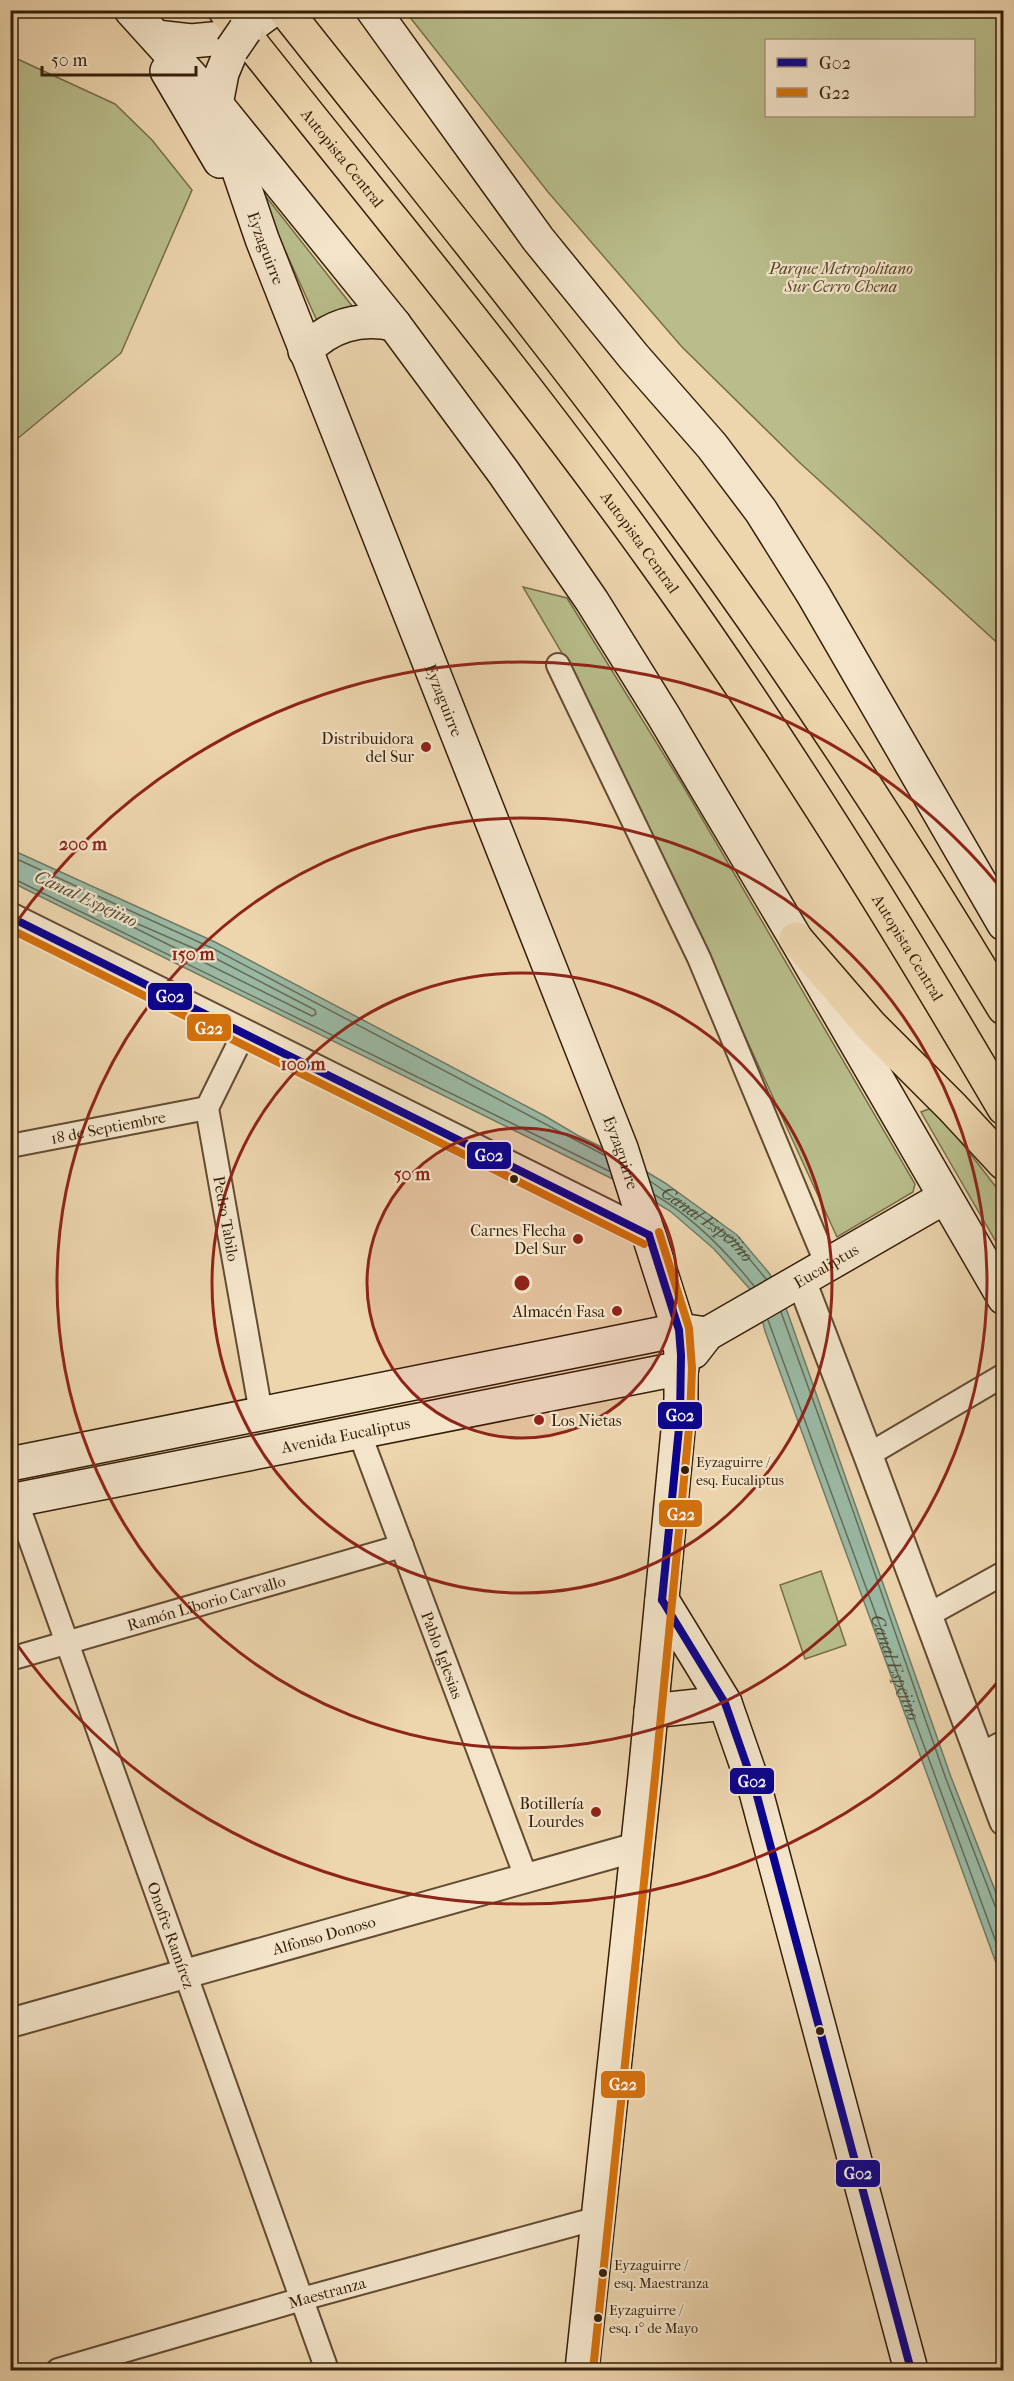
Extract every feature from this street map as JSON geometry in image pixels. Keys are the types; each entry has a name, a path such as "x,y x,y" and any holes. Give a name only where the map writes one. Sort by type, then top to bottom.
{"highway":[{"path":"285,10 546,338 691,533 829,729 891,824 1004,1008"},
{"name":"Autopista Central","path":"231,32 544,414 659,567 811,792 942,1002 1004,1108"},
{"path":"796,939 871,1026 1004,1163"}],"main road":[{"path":"125,10 191,111 262,239"},
{"path":"131,10 216,104 394,324 491,454 592,602 663,715 796,939 1004,1298"},
{"path":"156,37 191,41 231,32 272,10"},
{"path":"373,10 538,239 634,357 712,446 761,511 813,594 1004,924"},
{"path":"216,104 231,32"},
{"name":"Eyzaguirre","path":"216,104 262,239 305,351 621,1148 645,1221 693,1332"},
{"path":"305,351 323,334 346,324 362,321 394,324"},
{"name":"Eucaliptus","path":"682,1368 693,1332 739,1316 945,1197"},
{"path":"10,1464 261,1413 693,1332"},
{"path":"582,2370 651,1711 680,1418 682,1368"},
{"name":"Avenida Eucaliptus","path":"13,1500 682,1368"},
{"path":"662,1600 725,1703 759,1803 911,2370"},
{"path":"651,1711 725,1703"}],"street":[{"path":"558,665 699,958 805,1278 868,1455 928,1615 992,1748 1004,1821"},
{"path":"10,917 244,1033 645,1221"},
{"path":"207,1108 244,1033"},
{"name":"18 de Septiembre","path":"10,1146 207,1108"},
{"name":"Pedro Tabilo","path":"207,1108 261,1413"},
{"path":"868,1455 1004,1375"},
{"name":"Pablo Iglesias","path":"359,1432 526,1878"},
{"name":"Onofre Ramírez","path":"13,1500 68,1644 327,2370"},
{"name":"Ramón Liborio Carvallo","path":"10,1659 402,1546"},
{"path":"928,1615 1004,1573"},
{"name":"Alfonso Donoso","path":"10,2023 637,1847"},
{"name":"Maestranza","path":"58,2370 302,2299 598,2218"}],"green space":[{"name":"Parque Metropolitano Sur Cerro Chena","path":"405,11 1003,11 1003,648 799,462 682,347 548,192"},
{"path":"11,56 115,104 152,140 192,190 121,353 11,444"},
{"path":"253,180 356,311 319,325"},
{"path":"523,587 567,598 682,784 915,1184 913,1192 837,1237 679,892 572,670"},
{"path":"934,1107 1003,1196 1003,1254 921,1112"},
{"path":"821,1571 846,1645 805,1659 780,1585"}],"water":[{"name":"Canal Espejino","path":"10,849 215,942 545,1116 665,1183 737,1235 769,1273 780,1291 951,1777 1003,1911 1003,1982 765,1331 758,1303 749,1288 714,1249 670,1211 633,1189 11,882"}],"transit line":[{"name":"G02","path":"10,917 649,1235"},
{"name":"G22","path":"10,929 644,1244"},
{"name":"G22","path":"593,2370 690,1418 692,1368 689,1328 659,1232"},
{"name":"G02","path":"649,1235 679,1330 681,1355 680,1418 662,1600"},
{"name":"G02","path":"662,1600 725,1703 756,1792 911,2370"}],"place":[{"name":"Distribuidora del Sur","path":"426,747"},
{"name":"Carnes Flecha Del Sur","path":"578,1239"},
{"name":"Almacén Fasa","path":"617,1311"},
{"name":"Los Nietas","path":"539,1420"},
{"name":"Eyzaguirre / esq. Eucaliptus","path":"685,1470"},
{"name":"Botillería Lourdes","path":"596,1812"},
{"name":"Eyzaguirre / esq. Maestranza","path":"603,2273"},
{"name":"Eyzaguirre / esq. 1° de Mayo","path":"598,2318"}]}
